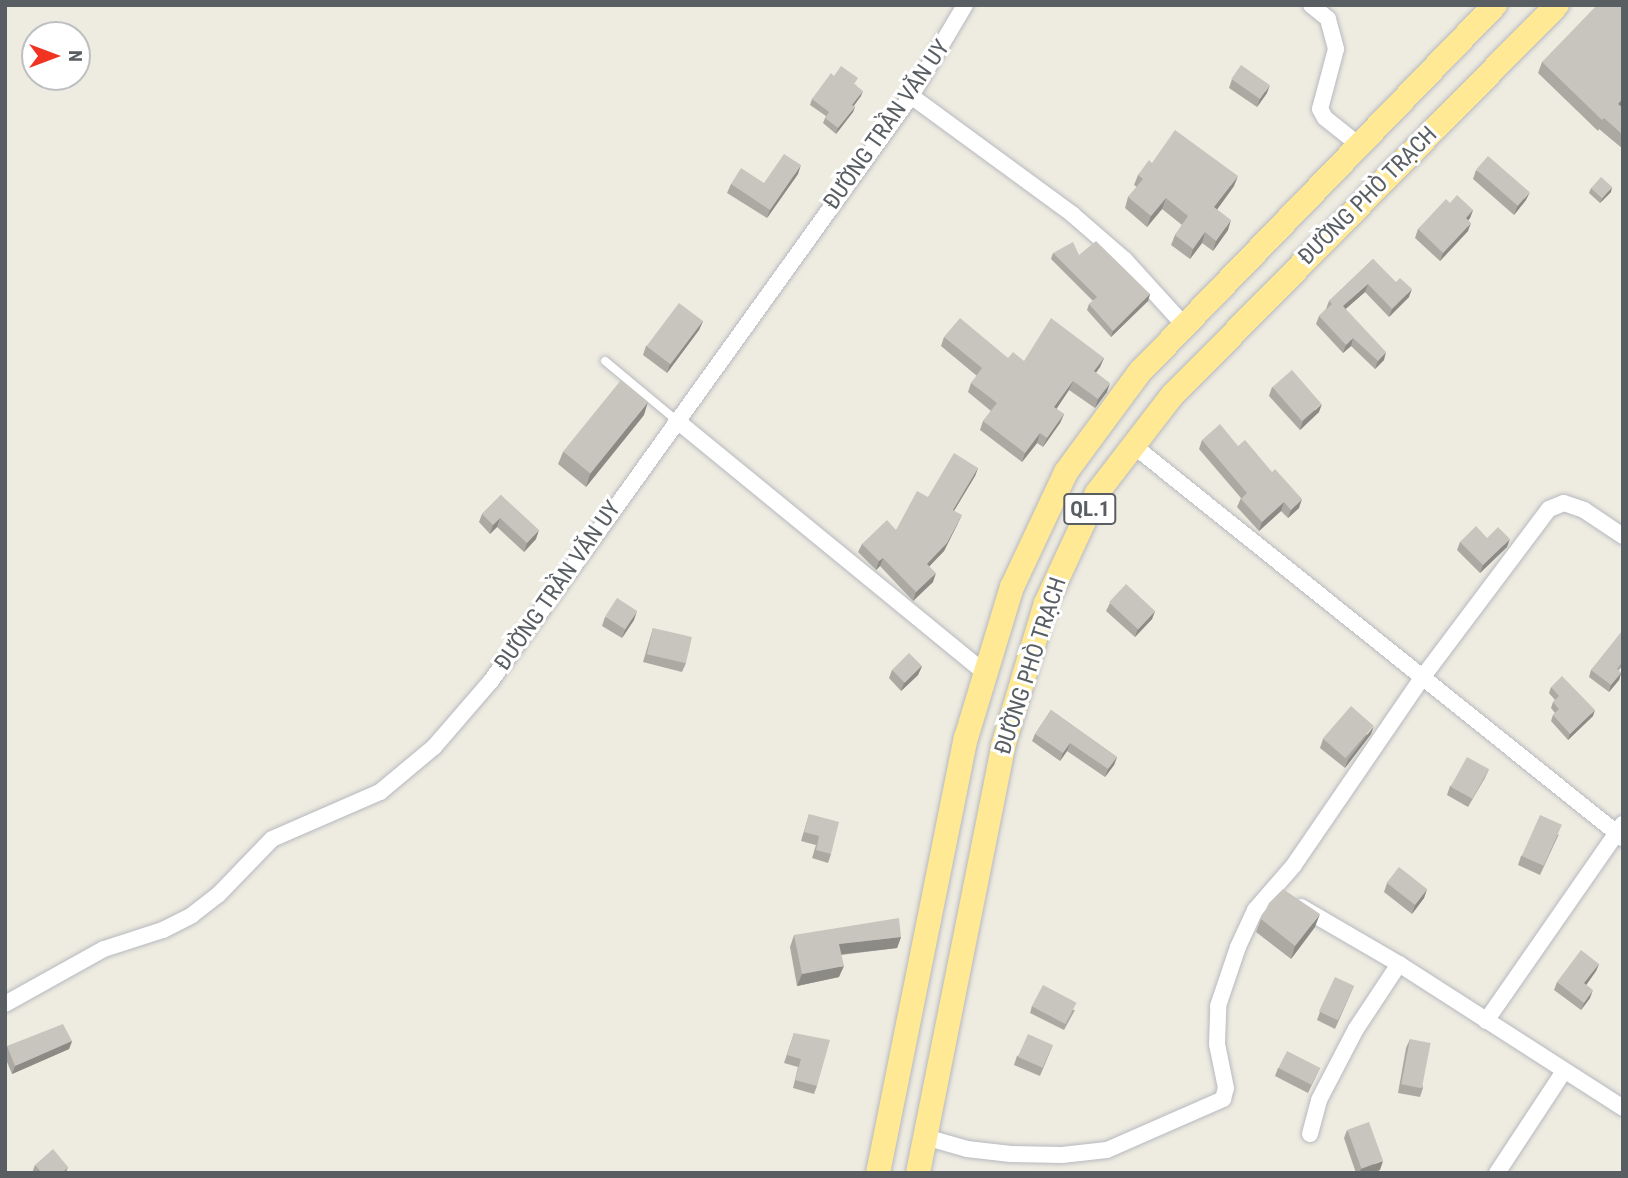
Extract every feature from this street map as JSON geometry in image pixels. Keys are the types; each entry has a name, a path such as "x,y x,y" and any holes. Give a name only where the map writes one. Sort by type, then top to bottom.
{"highway":[{"name":"ĐƯỜNG PHÒ TRẠCH","path":"878,1173 967,738 1012,587 1066,472 1139,373 1495,5"},
{"name":"ĐƯỜNG PHÒ TRẠCH","path":"918,1173 1003,746 1046,603 1097,493 1171,397 1557,5"}],"street":[{"name":"ĐƯỜNG TRẦN VĂN UY","path":"5,1004 104,948 163,930 192,915 218,895 272,839 368,798 407,772 434,747 491,681 911,96 965,5"},
{"path":"1311,5 1328,19 1336,49 1332,71 1320,98 1322,114 1359,145"},
{"path":"911,96 1072,214 1124,259 1184,325"},
{"path":"676,420 986,674"},
{"path":"1134,446 1422,678 1620,832 1486,1021"},
{"path":"925,1137 967,1149 1011,1154 1062,1155 1107,1150 1223,1099 1226,1087 1217,1045 1218,1006 1238,947 1255,910 1293,865 1422,678 1549,509 1564,503 1584,510 1623,536"},
{"path":"1274,886 1301,906 1399,964 1623,1108"},
{"path":"1310,1134 1318,1100 1356,1029 1399,964"},
{"path":"1497,1173 1564,1071"}],"lane":[{"path":"606,361 676,420"}],"building":[{"path":"1597,5 1623,5 1623,98 1618,104 1623,108 1623,135 1604,118 1602,120 1542,62"},
{"path":"1241,65 1270,85 1260,99 1231,79"},
{"path":"841,66 858,78 854,84 863,91 852,105 855,107 838,128 825,118 829,112 812,99 831,73 834,76"},
{"path":"1175,130 1238,176 1214,207 1231,220 1216,241 1205,232 1193,249 1175,235 1188,216 1166,198 1151,216 1128,197 1143,179 1138,175 1149,160 1152,163"},
{"path":"784,154 801,165 770,210 731,184 741,168 764,183"},
{"path":"1488,156 1530,192 1518,206 1476,170"},
{"path":"1601,177 1612,187 1602,198 1591,188"},
{"path":"1457,195 1473,210 1466,218 1471,223 1443,253 1418,229 1446,199 1450,203"},
{"path":"1096,241 1150,294 1113,331 1089,304 1097,297 1053,253 1073,242 1079,255"},
{"path":"1373,259 1396,282 1400,278 1412,289 1392,309 1368,284 1343,306 1386,352 1378,361 1353,338 1346,345 1319,316 1332,304 1329,301"},
{"path":"679,303 703,321 670,364 647,346"},
{"path":"960,318 1008,358 1013,352 1024,361 1051,318 1104,358 1094,371 1110,383 1098,399 1073,381 1054,407 1064,414 1047,438 1040,433 1025,453 983,421 997,403 971,383 982,368 944,337"},
{"path":"1292,370 1322,404 1302,421 1272,387"},
{"path":"621,380 648,402 590,474 563,451"},
{"path":"1220,424 1238,446 1245,440 1272,472 1275,469 1302,499 1291,510 1284,502 1262,522 1241,499 1247,493 1202,440"},
{"path":"954,453 978,468 953,510 962,515 947,543 927,564 936,573 916,592 883,558 879,561 862,544 887,520 896,530 917,491 928,497"},
{"path":"501,495 539,530 527,543 500,518 493,525 482,514"},
{"path":"1476,526 1487,538 1498,527 1510,539 1483,565 1460,542"},
{"path":"1126,584 1155,611 1138,630 1109,602"},
{"path":"617,598 637,611 625,630 605,616"},
{"path":"653,628 692,637 686,663 647,654"},
{"path":"1622,631 1623,661 1617,669 1621,673 1611,685 1591,670"},
{"path":"909,653 922,666 905,683 892,670"},
{"path":"1562,676 1595,710 1570,734 1553,715 1559,709 1553,702 1559,696 1551,687"},
{"path":"1351,706 1374,726 1345,758 1323,738"},
{"path":"1051,710 1117,757 1108,769 1070,743 1063,753 1035,734"},
{"path":"1467,757 1489,769 1472,799 1451,787"},
{"path":"809,814 839,822 831,854 816,850 819,836 804,832"},
{"path":"1540,815 1562,825 1544,866 1522,856"},
{"path":"1399,867 1427,889 1415,905 1387,883"},
{"path":"1283,889 1320,914 1295,946 1261,919 1269,903"},
{"path":"899,918 901,937 839,944 844,966 802,974 794,935"},
{"path":"1581,950 1599,964 1584,983 1593,990 1584,1003 1557,982"},
{"path":"1335,977 1354,986 1338,1020 1319,1011"},
{"path":"1043,985 1077,1003 1065,1024 1032,1006"},
{"path":"63,1024 72,1041 15,1066 7,1046"},
{"path":"794,1033 830,1040 817,1086 795,1080 801,1059 787,1055"},
{"path":"1028,1034 1053,1045 1042,1068 1018,1057"},
{"path":"1410,1039 1431,1043 1422,1088 1401,1084"},
{"path":"1287,1051 1320,1068 1311,1085 1278,1068"},
{"path":"1369,1122 1383,1161 1361,1168 1347,1130"},
{"path":"53,1149 68,1167 62,1173 42,1173 35,1165"}]}
